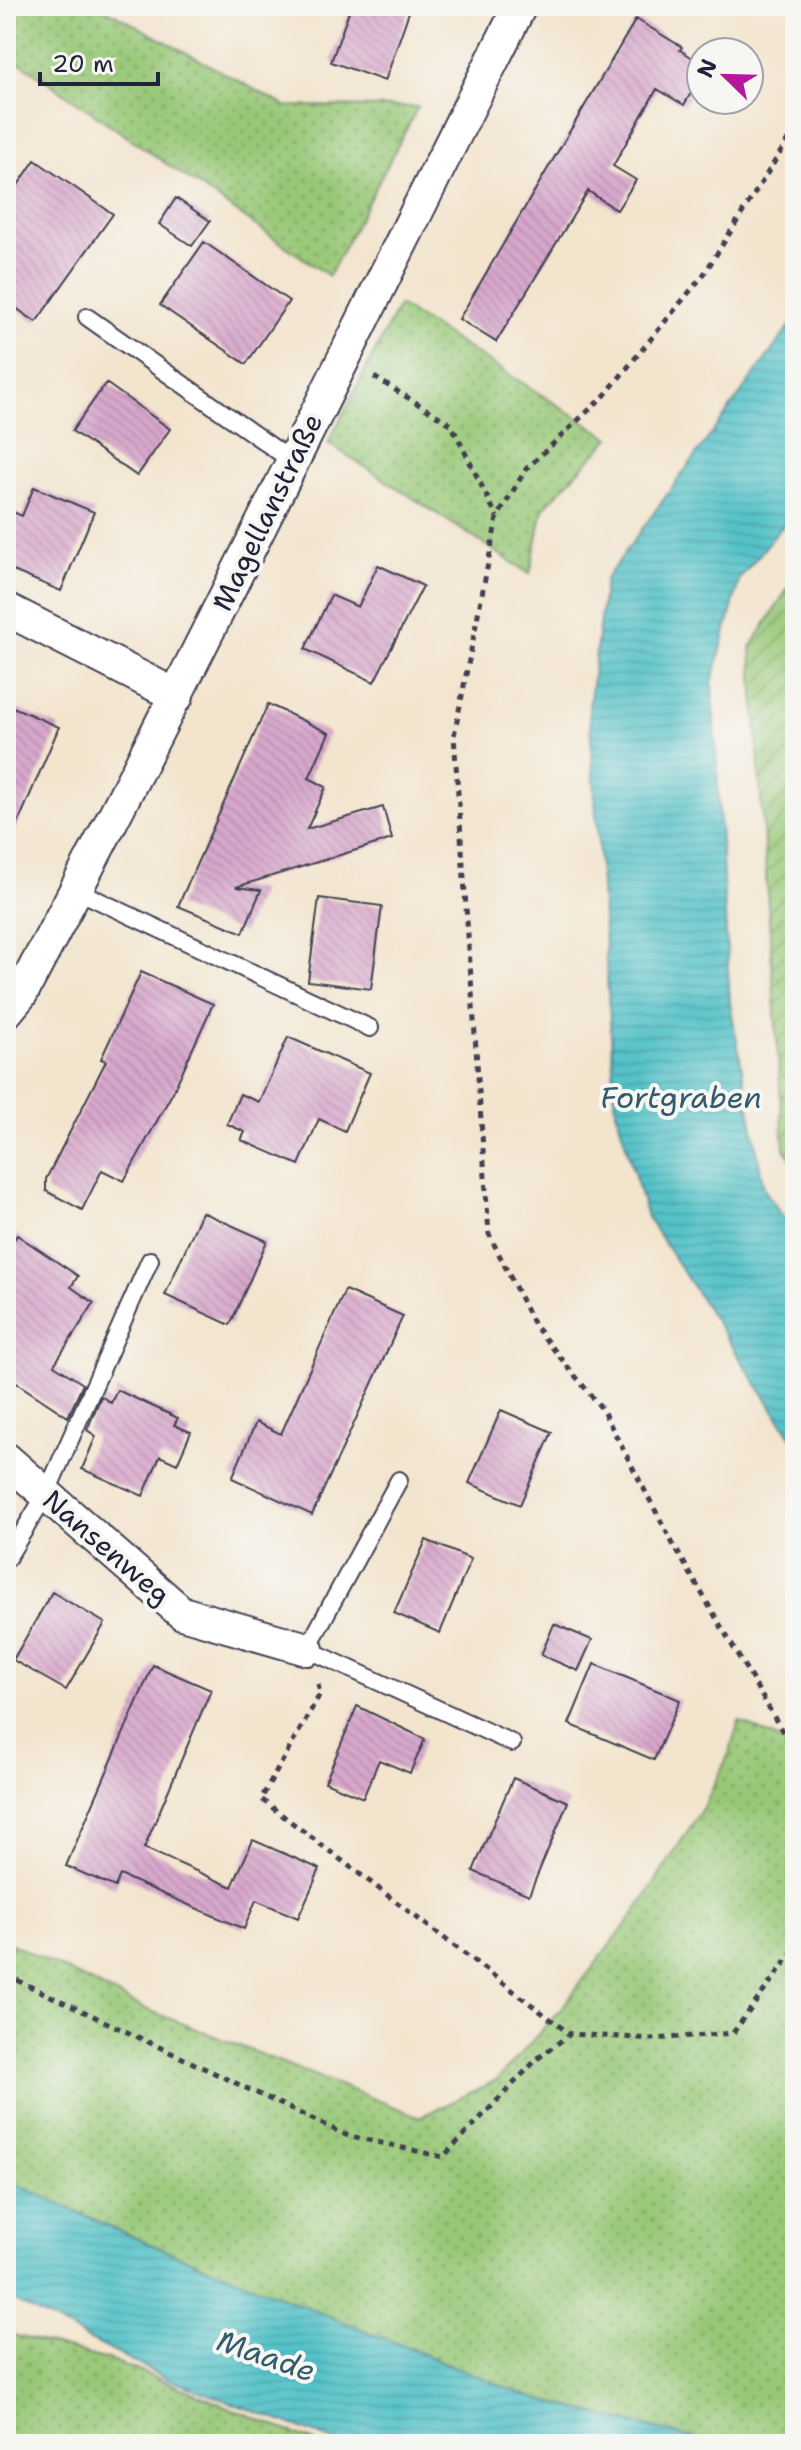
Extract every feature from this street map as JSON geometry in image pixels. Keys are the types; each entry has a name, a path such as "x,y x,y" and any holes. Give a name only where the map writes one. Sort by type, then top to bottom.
{"street":[{"name":"Magellanstraße","path":"6,1012 21,994 177,696 341,358 520,6"},
{"path":"6,609 177,696"},
{"name":"Nansenweg","path":"6,1459 182,1613 307,1649"}],"lane":[{"path":"87,317 292,461"},
{"path":"76,890 370,1028"},
{"path":"6,1560 46,1494 150,1260"},
{"path":"399,1480 307,1649 512,1743"}],"path":[{"path":"795,129 704,274 605,395 526,469 497,518 454,736 489,1234 534,1325 602,1409 673,1544 795,1753"},
{"path":"341,358 451,424 497,518"},
{"path":"307,1649 320,1694 261,1799 570,2034 653,2039 733,2033 795,1949"},
{"path":"6,1975 346,2135 443,2157 537,2059 570,2034"}],"green space":[{"path":"6,6 100,6 285,106 418,107 329,276 22,64 6,62"},
{"path":"399,305 610,438 543,509 530,574 328,443"},
{"path":"795,577 795,1164 784,1149 751,647"},
{"path":"739,1721 795,1747 795,2444 715,2444 530,2397 140,2240 6,2180 6,1941 143,2008 420,2117 497,2080 559,2011 637,1910 705,1804 729,1754"},
{"path":"6,2333 119,2363 320,2444 6,2444"}],"water":[{"name":"Fortgraben","path":"795,319 795,511 740,578 712,683 730,1003 764,1189 795,1234 795,1442 647,1217 616,1111 589,708 605,580"},
{"name":"Maade","path":"6,2180 140,2240 530,2397 715,2444 342,2444 165,2378 6,2297"}],"building":[{"path":"351,6 411,6 385,81 331,62"},
{"path":"636,19 682,47 680,50 685,53 685,103 657,89 613,166 636,180 617,210 588,191 496,342 459,319"},
{"path":"35,160 113,214 36,322 6,301 6,203"},
{"path":"176,198 210,221 192,246 159,224"},
{"path":"204,242 289,301 246,364 160,305"},
{"path":"106,383 170,429 137,476 72,431"},
{"path":"34,487 94,512 61,591 6,568 6,509 22,516"},
{"path":"378,565 423,586 374,682 305,649 331,595 358,607"},
{"path":"6,704 59,727 6,851"},
{"path":"268,704 329,733 309,778 326,787 307,829 383,807 392,839 236,887 261,890 243,933 178,906"},
{"path":"319,898 382,906 371,989 308,981"},
{"path":"141,972 213,1004 173,1092 124,1181 102,1170 82,1210 46,1191 46,1179 106,1061 101,1059"},
{"path":"288,1037 370,1073 345,1131 319,1119 299,1165 241,1140 245,1132 227,1124 240,1094 259,1102"},
{"path":"202,1212 267,1241 230,1325 165,1295"},
{"path":"17,1235 78,1276 71,1287 94,1303 54,1365 83,1384 68,1417 6,1376 6,1252"},
{"path":"345,1290 403,1316 312,1515 232,1478 256,1422 281,1434"},
{"path":"117,1390 178,1418 174,1425 191,1432 177,1464 160,1456 143,1496 82,1469 96,1436 87,1430 101,1396 111,1403"},
{"path":"501,1410 552,1432 520,1505 469,1483"},
{"path":"426,1540 471,1559 440,1633 394,1613"},
{"path":"52,1592 105,1623 66,1690 13,1660"},
{"path":"554,1624 592,1640 578,1671 541,1655"},
{"path":"594,1664 680,1700 654,1760 569,1724"},
{"path":"153,1665 211,1690 144,1848 232,1887 253,1840 320,1869 298,1918 256,1900 244,1929 120,1875 115,1887 66,1866"},
{"path":"357,1706 425,1739 410,1773 379,1760 363,1798 325,1782"},
{"path":"513,1778 568,1802 529,1895 473,1871"}]}
